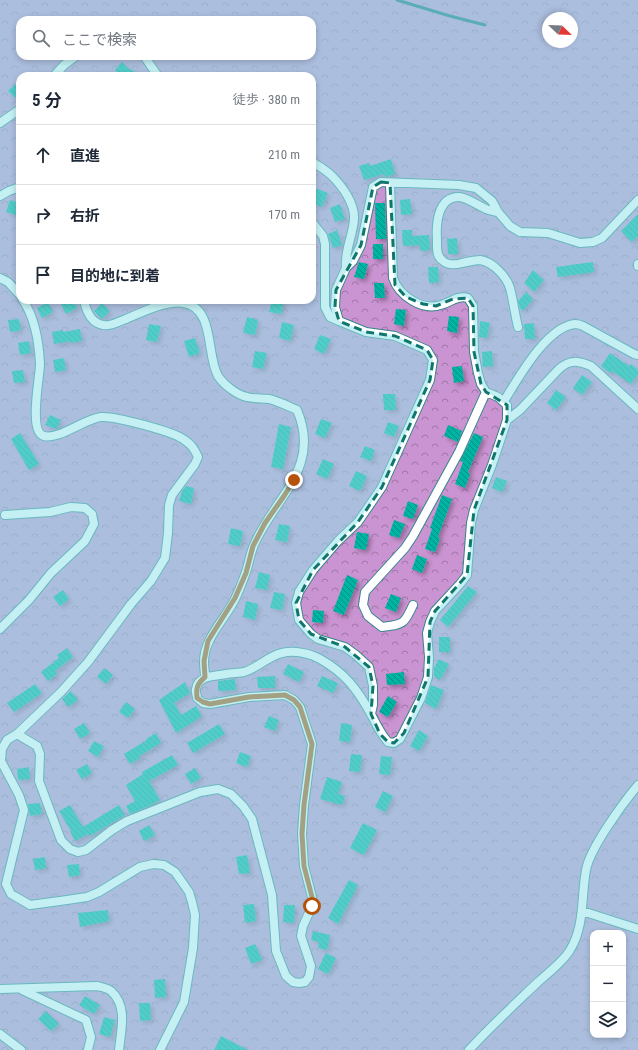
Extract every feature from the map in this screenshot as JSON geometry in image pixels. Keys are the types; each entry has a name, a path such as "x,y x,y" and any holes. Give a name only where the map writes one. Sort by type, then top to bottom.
{"street":[{"path":"58,72 71,60"},
{"path":"147,60 155,72"},
{"path":"0,123 16,112"},
{"path":"316,165 332,176 345,191 352,206 354,219 345,259 346,268"},
{"path":"340,322 335,307 336,290 346,268 353,261 361,245 367,220 370,194 373,187 381,182 459,185 476,188 492,201 498,212 510,226 520,232 548,233 580,242 593,242 602,238 638,200"},
{"path":"17,734 37,746 40,754 39,781 61,840 70,850 78,852 86,850 112,830 127,821 200,792 218,789 231,794 243,806 252,819 272,895 276,951 286,976 293,982 299,983 304,982 310,977 311,966 301,936 303,926 312,906 304,866 302,834 304,805 312,744 300,707 294,700 285,695 249,697 210,704 197,698 196,689 205,677 245,672 283,652 298,652 314,656 329,664 344,675 356,690 371,714 380,734 388,742 394,743 400,739 415,710 428,677 429,658 427,633 430,622 435,611 467,575 471,523 474,510 492,465 507,420 507,405 486,392 481,384 474,352 474,312 472,302 468,298 464,297 453,299 442,305 436,306 423,304 406,297 395,285 393,278 390,183"},
{"path":"0,196 16,188"},
{"path":"498,212 486,209 460,196 451,198 442,206 438,216 436,226 438,256 442,261 456,265 479,260 489,262 501,272 510,287 518,327"},
{"path":"316,227 323,236 325,244 325,306 330,317 366,332 395,336 427,350 433,360 430,380 382,487 358,522 338,541 313,570 299,592 296,603 299,620 311,634 318,639 345,647 369,667 373,686 373,706 371,714"},
{"path":"0,278 8,282 16,291"},
{"path":"26,304 29,308 39,343 40,365 35,418 37,429 40,434 44,436 53,436 101,418 123,419 182,438 194,448 198,457 172,495 169,505 165,558 151,581 130,604 88,662 61,692 35,715 17,734 7,740 2,749 1,761 19,795 24,810 6,884 11,894 30,905 87,897 99,892 140,867 154,864 164,865 175,872 189,892 195,915 193,948 184,1002 160,1050"},
{"path":"85,304 90,318 102,325 111,325 144,311 168,304"},
{"path":"187,304 194,306 203,316 207,328 213,363 219,377 229,387 247,397 269,399 297,410 302,422 305,440 303,456 290,485 265,523 253,546 246,573 235,598 208,641 204,661 205,677"},
{"path":"504,402 537,351 550,337 564,327 575,324 583,326 638,355"},
{"path":"507,420 520,410 559,369 566,363 573,362 581,362 591,366 638,409"},
{"path":"413,605 407,619 399,625 382,627 368,616 363,605 365,592 405,548 413,536 459,452 486,392"},
{"path":"0,629 29,600 51,573 85,540 94,524 92,514 85,508 71,507 50,512 5,515"},
{"path":"469,1050 501,1017 561,961 570,950 577,934 582,911 586,869 594,850 610,824 638,785"},
{"path":"582,911 638,929"},
{"path":"0,990 97,986 110,990 120,1002 123,1015 119,1050"},
{"path":"22,990 86,1020 91,1037 88,1050"},
{"path":"0,1034 20,1050"}],"highlighted area":[{"path":"381,182 390,183 395,285 406,297 423,304 436,306 453,299 468,298 473,306 474,352 481,384 486,392 507,405 507,420 474,510 467,575 435,611 430,622 428,677 404,733 394,743 388,742 380,734 371,714 373,686 369,667 345,647 311,634 299,620 296,603 313,570 358,522 382,487 430,380 433,360 427,350 395,336 366,332 339,321 335,307 336,290 361,245 373,187"}],"green space":[{"path":"0,0 638,0 638,1050 0,1050"}],"building":[{"path":"122,62 129,69 135,72 117,72 115,70"},
{"path":"16,84 16,98 8,91"},
{"path":"391,159 395,174 386,177 384,174 364,180 359,166 369,163 370,166"},
{"path":"316,188 328,193 322,207 316,205"},
{"path":"410,199 412,214 401,215 400,200"},
{"path":"10,200 16,202 16,215 6,212"},
{"path":"375,203 385,203 386,239 376,239"},
{"path":"340,204 345,219 335,222 330,208"},
{"path":"638,214 638,236 632,242 621,231"},
{"path":"337,230 342,245 333,248 328,234"},
{"path":"402,230 412,230 412,236 429,235 430,250 420,251 420,245 403,246"},
{"path":"457,238 458,254 448,254 447,239"},
{"path":"373,244 383,244 383,259 373,259"},
{"path":"359,262 368,264 364,279 354,277"},
{"path":"593,262 594,272 558,277 556,267"},
{"path":"428,267 438,267 439,282 429,283"},
{"path":"533,270 544,280 534,292 524,283"},
{"path":"374,283 384,283 385,298 375,298"},
{"path":"526,292 533,299 523,311 520,308 518,301"},
{"path":"44,304 49,304 53,312 42,318 37,308"},
{"path":"61,304 75,304 77,308 66,314"},
{"path":"101,304 103,304 110,311 102,319 94,311"},
{"path":"271,304 283,304 281,314 269,312"},
{"path":"396,309 406,310 404,326 394,324"},
{"path":"449,316 459,317 457,333 447,331"},
{"path":"247,317 258,320 255,335 243,333"},
{"path":"19,319 21,330 10,332 8,320"},
{"path":"480,321 490,323 487,338 479,337"},
{"path":"282,322 294,325 290,341 279,338"},
{"path":"534,323 535,339 525,339 524,324"},
{"path":"149,324 161,326 157,342 146,340"},
{"path":"80,329 82,341 54,344 52,332"},
{"path":"320,335 331,339 324,354 314,349"},
{"path":"195,338 200,353 189,357 184,341"},
{"path":"29,341 31,353 20,355 18,343"},
{"path":"255,351 267,353 263,369 252,367"},
{"path":"492,351 493,366 483,367 482,352"},
{"path":"610,353 629,366 631,364 638,370 638,374 631,384 612,371 610,373 601,366"},
{"path":"64,358 66,370 55,372 53,360"},
{"path":"462,366 464,381 454,383 452,367"},
{"path":"23,370 25,382 14,383 12,371"},
{"path":"582,375 592,382 582,395 573,388"},
{"path":"556,390 566,397 556,410 547,403"},
{"path":"383,394 395,394 396,410 384,410"},
{"path":"50,415 61,420 57,429 45,425"},
{"path":"321,419 332,423 325,438 315,434"},
{"path":"388,422 399,426 394,437 384,433"},
{"path":"279,424 291,427 283,469 271,467"},
{"path":"448,425 462,431 458,442 444,436"},
{"path":"20,433 39,464 29,470 11,439"},
{"path":"474,433 483,437 468,472 470,474 465,488 455,484 463,462 460,461"},
{"path":"365,446 375,450 371,461 360,457"},
{"path":"323,459 334,464 327,479 316,474"},
{"path":"356,471 367,476 360,491 349,486"},
{"path":"496,477 507,481 502,492 492,488"},
{"path":"186,486 194,488 191,504 179,501 182,491"},
{"path":"442,495 452,499 438,537 440,538 435,552 425,549 432,529 430,528"},
{"path":"408,501 418,505 413,519 403,516"},
{"path":"394,520 405,524 399,538 389,535"},
{"path":"279,524 290,526 287,542 275,540"},
{"path":"231,528 243,531 240,546 228,544"},
{"path":"357,532 369,534 366,550 354,548"},
{"path":"417,555 427,559 422,573 412,569"},
{"path":"259,572 270,575 267,590 255,588"},
{"path":"347,575 358,580 344,615 333,611"},
{"path":"468,586 477,592 448,627 440,620"},
{"path":"63,590 69,599 60,606 53,597"},
{"path":"274,592 285,594 282,610 270,608"},
{"path":"391,594 401,598 396,612 385,608"},
{"path":"246,601 258,604 255,620 243,617"},
{"path":"313,610 324,611 323,623 312,622"},
{"path":"439,637 450,637 450,652 439,652"},
{"path":"67,648 73,657 55,671 57,674 48,681 41,672 59,658 57,655"},
{"path":"439,659 449,664 440,680 434,676 434,668"},
{"path":"288,664 304,672 299,682 283,674"},
{"path":"104,668 113,675 106,684 97,677"},
{"path":"404,672 405,684 387,685 386,674"},
{"path":"275,676 275,688 258,688 257,677"},
{"path":"322,676 338,683 333,693 317,686"},
{"path":"235,679 236,690 218,691 218,681"},
{"path":"185,682 190,693 174,703 181,715 196,706 202,716 176,733 159,700"},
{"path":"35,684 42,693 14,712 7,703"},
{"path":"431,685 444,690 436,709 425,703"},
{"path":"71,691 78,700 68,707 62,699"},
{"path":"388,696 397,702 388,717 379,712"},
{"path":"126,702 135,709 128,718 119,712"},
{"path":"269,716 279,720 275,731 264,727"},
{"path":"84,723 90,733 80,739 74,729"},
{"path":"341,723 352,725 350,742 339,741"},
{"path":"219,724 225,734 193,753 187,743"},
{"path":"419,730 428,736 419,751 410,746"},
{"path":"156,733 161,743 139,756 140,758 130,764 124,754"},
{"path":"94,741 104,746 98,757 88,751"},
{"path":"240,752 251,756 247,767 236,763"},
{"path":"351,754 362,755 360,772 349,771"},
{"path":"172,755 178,765 149,781 160,800 130,814 126,806 135,801 126,785 143,774 142,772"},
{"path":"381,756 392,757 390,775 379,774"},
{"path":"87,764 92,773 82,779 76,770"},
{"path":"29,767 30,779 18,780 17,769"},
{"path":"195,768 201,778 191,784 185,774"},
{"path":"327,777 342,782 338,794 345,796 342,805 320,799"},
{"path":"383,791 393,796 385,812 375,807"},
{"path":"40,803 42,814 30,816 28,804"},
{"path":"70,805 83,827 119,805 125,815 90,836 88,834 75,841 59,811"},
{"path":"363,823 377,830 364,855 350,848"},
{"path":"149,825 155,835 144,841 139,831"},
{"path":"247,855 250,873 239,874 236,857"},
{"path":"45,857 46,868 35,870 33,859"},
{"path":"79,864 80,875 69,877 67,865"},
{"path":"349,880 358,885 338,924 328,918"},
{"path":"254,904 256,921 245,923 243,905"},
{"path":"284,905 295,905 294,923 283,922"},
{"path":"108,910 109,921 80,927 78,913"},
{"path":"313,931 330,935 327,950 318,948 319,942 311,940"},
{"path":"255,944 262,960 251,964 245,948"},
{"path":"326,953 336,958 328,974 318,969"},
{"path":"165,979 166,997 155,998 154,980"},
{"path":"85,996 100,1005 94,1014 79,1005"},
{"path":"139,1003 150,1003 151,1020 140,1021"},
{"path":"46,1011 59,1024 51,1031 38,1019"},
{"path":"104,1017 115,1020 110,1037 99,1034"},
{"path":"221,1036 248,1050 214,1050"}],"waterway":[{"path":"397,0 485,25"}],"route":[{"path":"294,480 265,523 253,546 246,573 235,598 208,641 204,661 205,677 196,689 197,698 210,704 249,697 285,695 294,700 300,707 312,744 304,805 302,834 304,866 312,897 312,906"}]}
